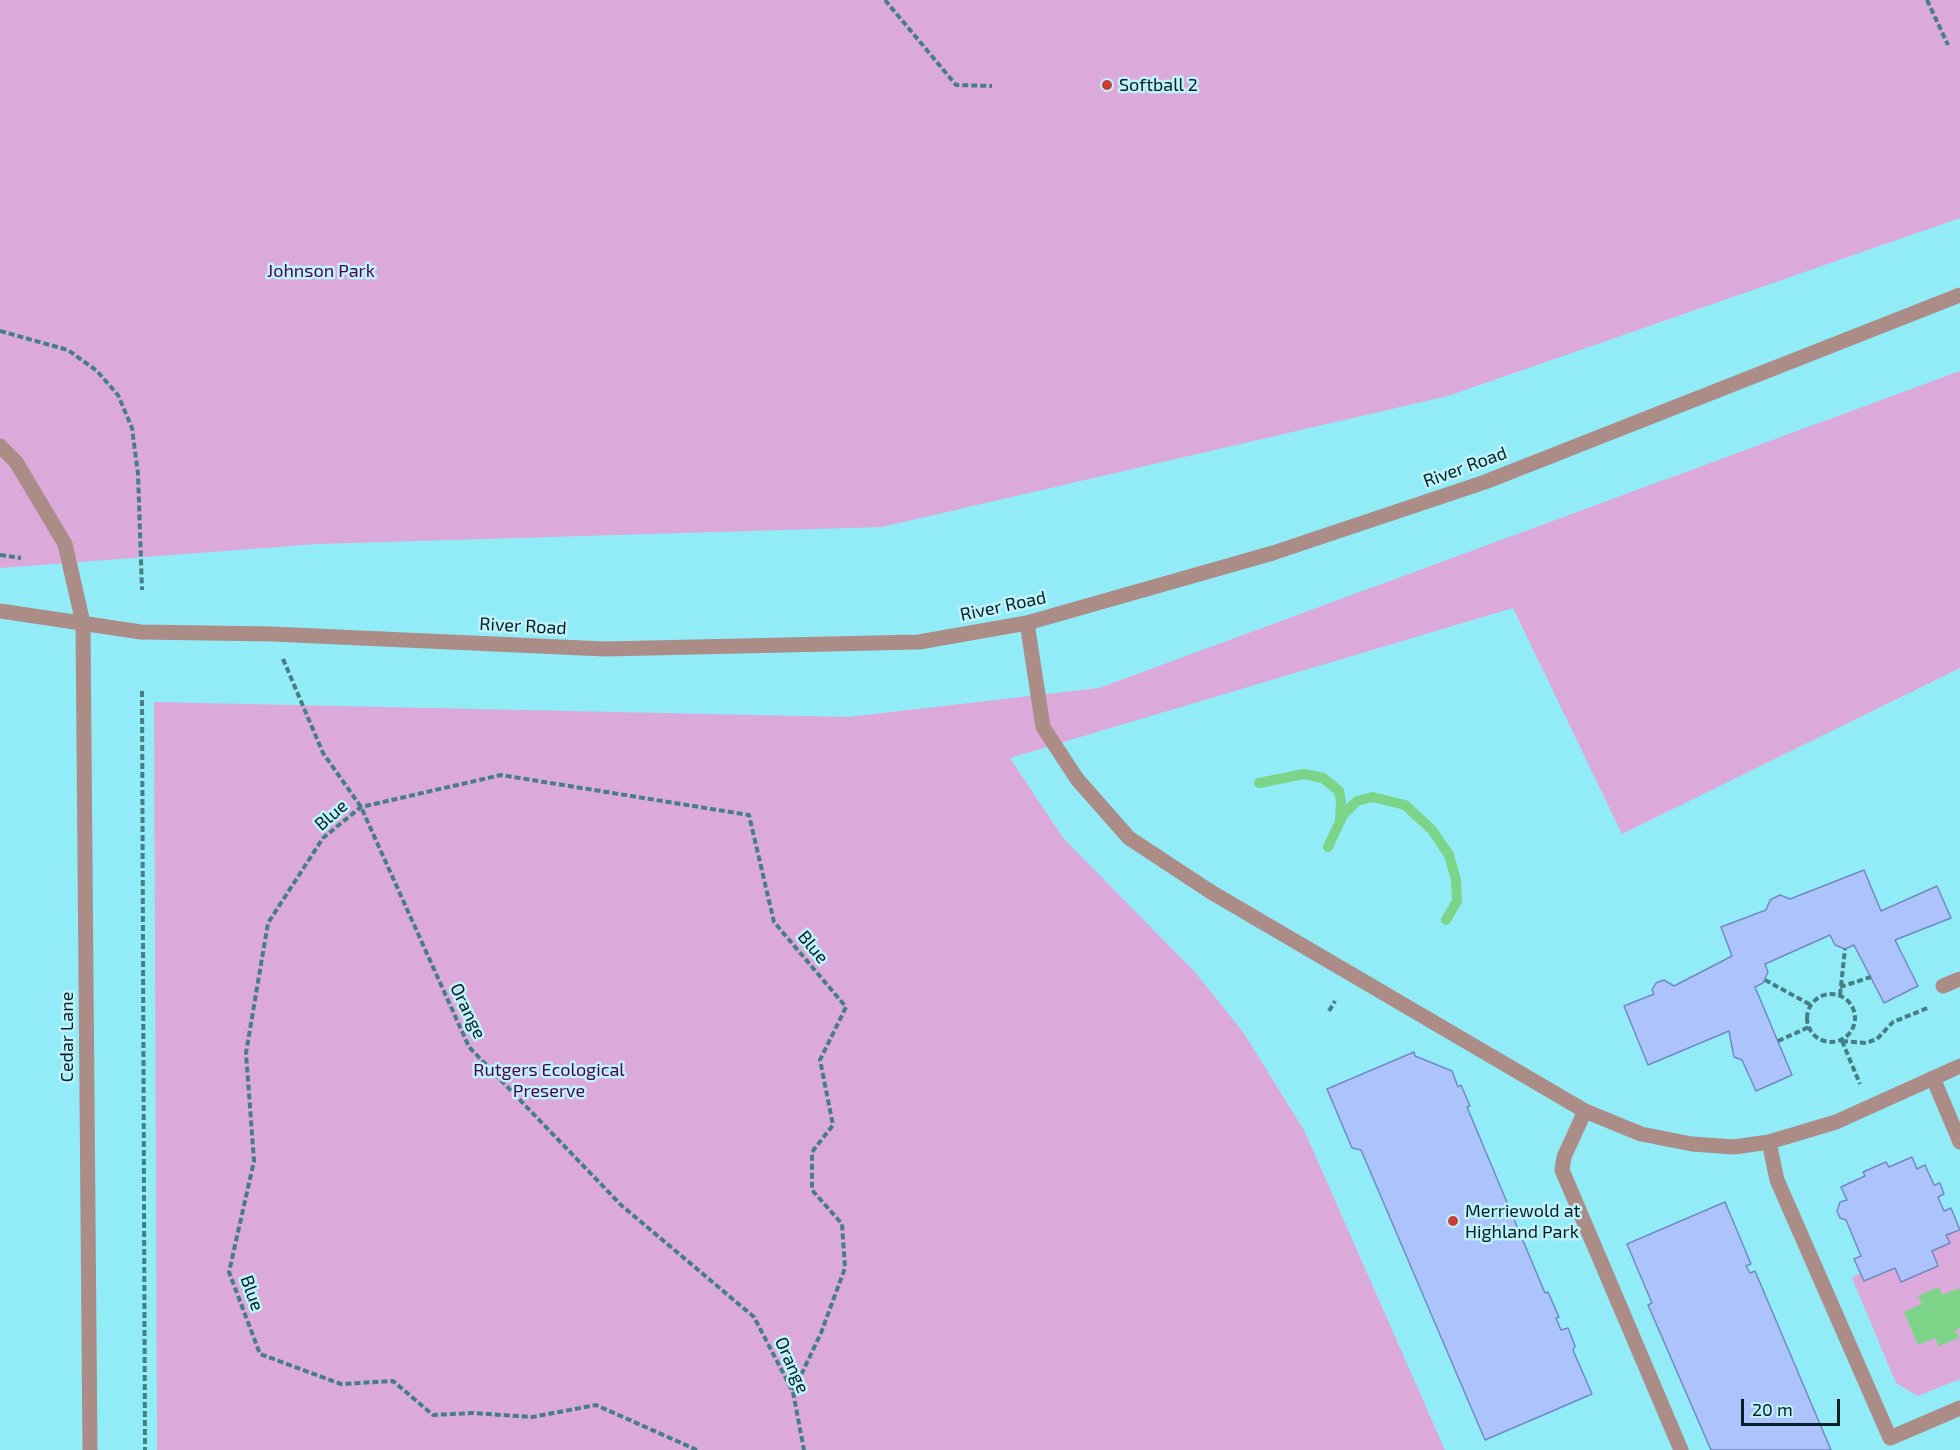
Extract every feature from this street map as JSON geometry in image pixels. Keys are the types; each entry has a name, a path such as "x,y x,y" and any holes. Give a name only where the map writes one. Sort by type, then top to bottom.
{"street":[{"name":"River Road","path":"0,611 141,632 272,634 640,649 920,642 1027,623 1273,553 1485,482 1960,295"},
{"name":"Cedar Lane","path":"0,446 16,462 65,544 83,623 90,1450"},
{"path":"1027,623 1043,727 1077,779 1129,837 1211,892 1585,1111 1641,1134 1692,1144 1734,1147 1769,1142 1836,1122 1960,1066"},
{"path":"1943,986 1960,979"},
{"path":"1933,1078 1960,1142"},
{"path":"1585,1111 1564,1157 1562,1170 1680,1450"},
{"path":"1769,1142 1777,1180 1890,1438 1960,1408"}],"path":[{"path":"885,0 956,85 992,86"},
{"path":"1927,0 1948,45"},
{"path":"0,331 68,350 97,370 118,395 132,428 138,474 142,590"},
{"path":"0,555 21,558"},
{"name":"Orange","path":"272,634 323,753 361,807 468,1047 621,1205 754,1317 793,1392 804,1450"},
{"path":"142,691 145,1450"},
{"name":"Blue","path":"697,1450 597,1406 532,1417 473,1413 433,1415 393,1381 341,1384 260,1354 229,1272 254,1161 246,1053 268,923 323,838 361,807 501,775 749,815 774,922 846,1007 820,1059 833,1125 812,1152 812,1190 842,1224 845,1268 821,1333 793,1392"},
{"path":"1840,995 1845,949"},
{"path":"1840,987 1870,977"},
{"path":"1765,980 1811,1005"},
{"path":"1841,1041 1848,1036 1856,1021 1852,1005 1840,995 1824,995 1811,1005 1807,1019 1813,1034 1826,1042 1866,1043 1877,1039 1893,1022 1929,1007"},
{"path":"1329,1011 1335,1001"},
{"path":"1778,1041 1809,1027"},
{"path":"1841,1041 1862,1087"}],"green space":[{"name":"Johnson Park","path":"0,0 1960,0 1960,218 1448,396 882,527 318,544 0,568"},
{"name":"Rutgers Ecological Preserve","path":"1960,371 1960,668 1622,834 1513,608 1010,758 1064,839 1194,971 1243,1032 1304,1130 1445,1450 157,1450 154,702 848,717 1099,688"},
{"path":"1960,1230 1960,1379 1918,1396 1896,1383 1852,1278 1860,1273 1864,1281 1895,1268 1901,1282 1932,1251 1949,1243 1946,1235"}],"shaded area":[{"path":"1939,1287 1942,1295 1959,1288 1960,1328 1955,1330 1959,1338 1939,1346 1935,1338 1918,1345 1904,1312 1922,1304 1918,1296"}],"building":[{"path":"1864,870 1881,911 1937,886 1951,918 1895,940 1918,986 1884,1003 1854,945 1845,949 1835,945 1830,935 1765,964 1768,972 1763,983 1755,987 1792,1075 1756,1091 1742,1060 1734,1057 1729,1031 1648,1065 1624,1006 1654,994 1652,990 1656,983 1664,980 1674,986 1732,956 1721,927 1766,910 1770,900 1780,895 1790,899"},
{"name":"Merriewold at Highland Park","path":"1414,1052 1415,1056 1452,1071 1458,1087 1461,1085 1470,1106 1467,1107 1545,1293 1548,1292 1559,1317 1556,1318 1561,1330 1568,1328 1575,1346 1573,1350 1592,1394 1485,1440 1361,1150 1352,1148 1327,1089"},
{"path":"1912,1157 1917,1169 1925,1165 1934,1185 1940,1183 1944,1194 1938,1197 1944,1211 1951,1208 1960,1230 1946,1235 1950,1243 1932,1251 1938,1266 1901,1282 1895,1268 1864,1281 1854,1259 1861,1256 1846,1220 1840,1218 1837,1211 1840,1202 1847,1200 1841,1187 1865,1176 1863,1172 1886,1162 1889,1167"},
{"name":"Merriewold at Highland Park","path":"1725,1202 1751,1264 1746,1266 1750,1273 1755,1271 1831,1450 1711,1450 1648,1305 1652,1303 1627,1244"}],"waterway":[{"path":"1259,783 1304,774 1323,778 1339,791 1340,821"},
{"path":"1328,847 1343,815 1357,801 1373,797 1405,805 1432,830 1449,855 1456,880 1457,901 1446,920"}],"place":[{"name":"Softball 2","path":"1107,85"},
{"name":"Merriewold at Highland Park","path":"1453,1221"}]}
